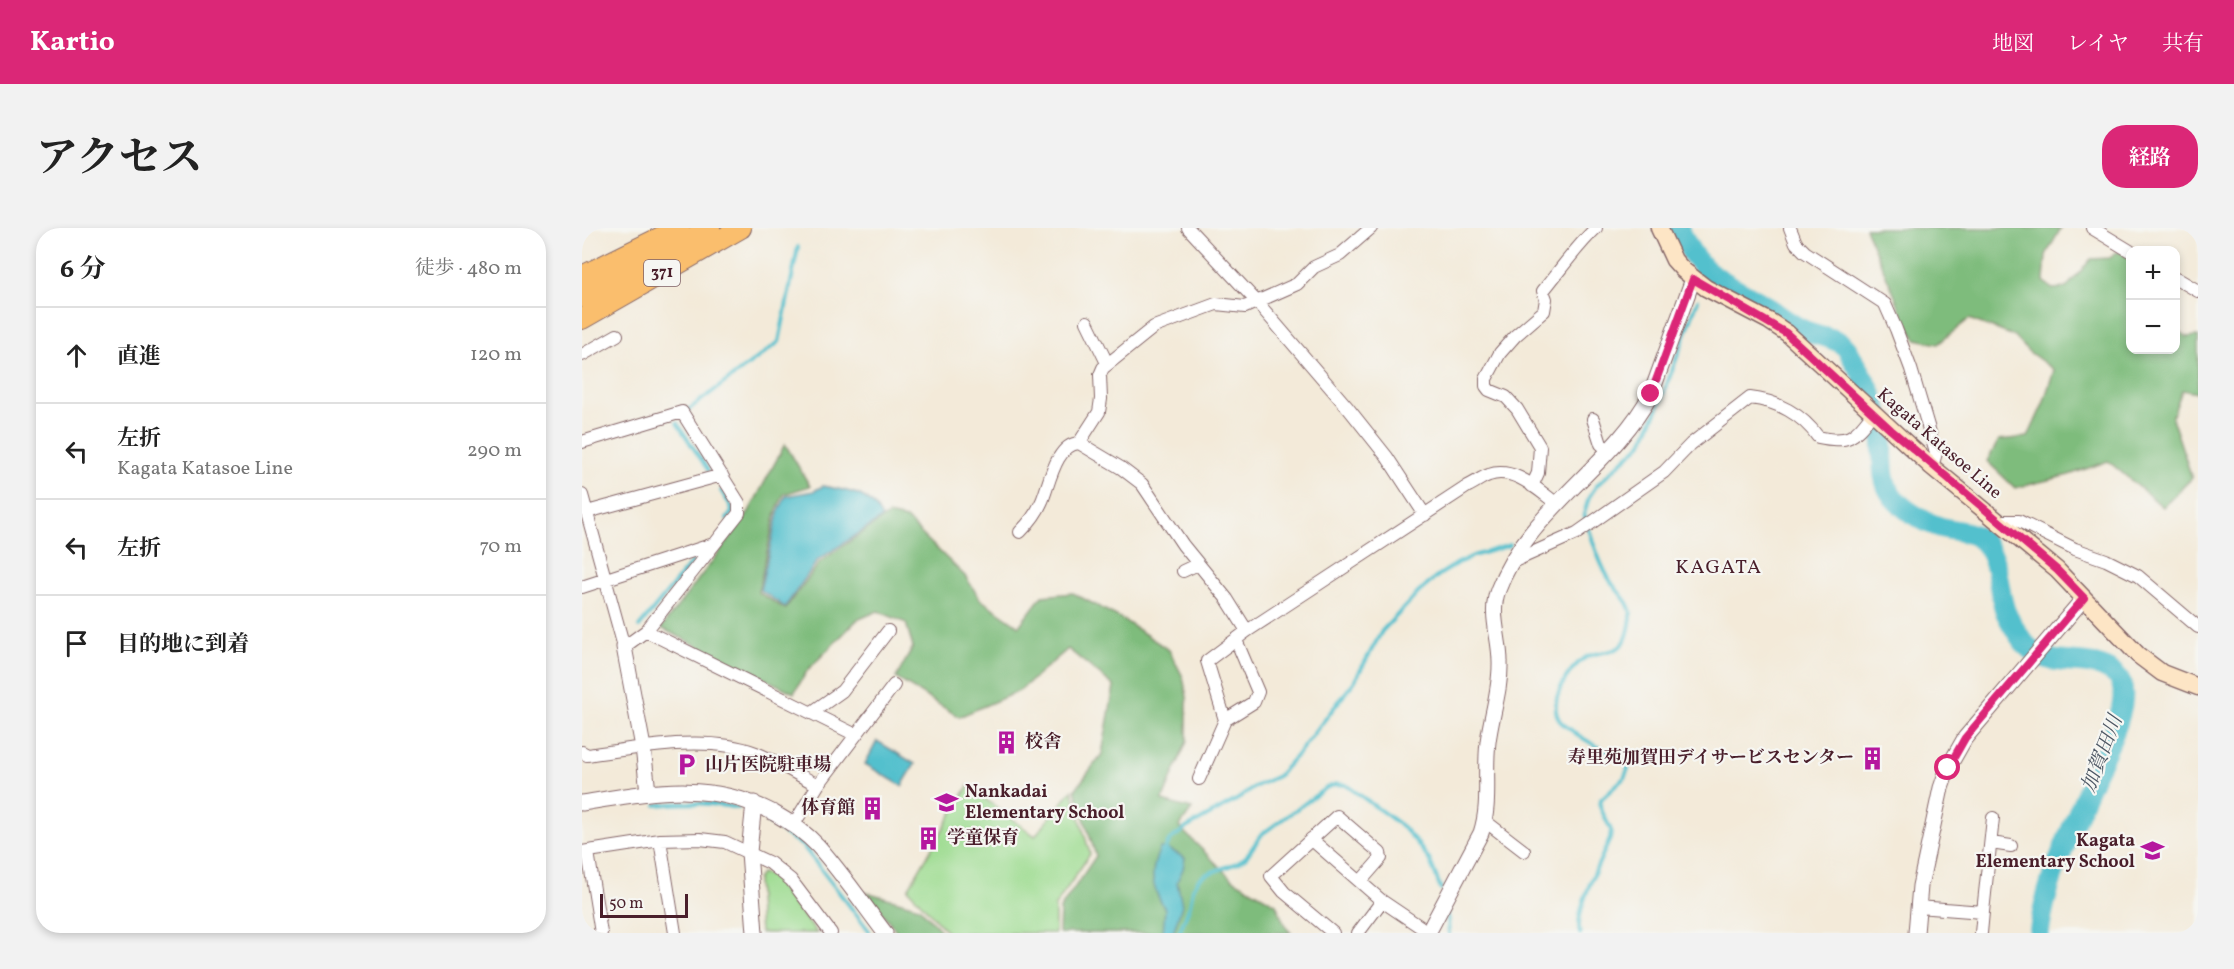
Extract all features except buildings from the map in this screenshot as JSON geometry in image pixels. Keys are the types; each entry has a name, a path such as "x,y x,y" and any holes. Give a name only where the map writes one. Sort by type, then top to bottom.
{"highway":[{"name":"371","path":"582,276 679,228"},
{"name":"371","path":"582,297 710,228"},
{"name":"371","path":"582,319 741,228"}],"main road":[{"name":"Kagata Katasoe Line","path":"1659,228 1674,260 1693,279 1786,333 1860,400 1871,416 1891,430 2057,570 2138,655 2162,674 2198,687"}],"street":[{"path":"1188,228 1257,302 1348,408 1387,457 1425,514"},
{"path":"1079,443 1099,412 1100,375 1107,363 1154,327 1216,304 1245,307 1297,284 1314,267 1340,255 1371,228"},
{"path":"1532,486 1538,473 1540,447 1517,409 1506,397 1489,390 1486,386 1486,379 1500,353 1515,336 1544,311 1546,299 1543,291 1580,243 1596,228"},
{"path":"1790,228 1796,243 1805,252 1885,304 1911,369 1936,453 1932,466"},
{"path":"2092,228 2126,249"},
{"path":"1311,839 1382,901 1428,932 1481,832 1487,814 1488,742 1500,670 1494,607 1498,592 1512,562 1556,503 1609,451 1644,407 1651,394 1693,279"},
{"path":"2180,281 2198,291"},
{"path":"1087,322 1107,363"},
{"path":"582,355 617,334"},
{"path":"1512,562 1581,530 1664,472 1691,444 1750,398 1768,400 1799,417 1818,437 1837,441 1856,433 1871,416"},
{"path":"582,442 682,412 739,503 739,513 646,631 624,646"},
{"path":"1593,418 1601,444 1609,451"},
{"path":"1020,532 1032,519 1042,501 1057,461 1067,448 1074,443 1079,443 1121,468 1142,484 1248,632"},
{"path":"1225,720 1207,661 1425,514 1489,475 1504,473 1515,475 1556,503"},
{"path":"587,512 722,475"},
{"path":"582,495 624,646 643,747 648,792"},
{"path":"1997,521 2019,521 2075,549 2106,560 2138,576 2198,627"},
{"path":"582,587 715,543"},
{"path":"1183,570 1198,564"},
{"path":"1916,933 1920,886 1944,777 1965,738 2084,598"},
{"path":"646,631 856,735"},
{"path":"811,713 842,691 888,631"},
{"path":"1199,779 1225,720 1254,702 1258,692 1236,640"},
{"path":"794,824 818,785 894,685"},
{"path":"582,752 587,755 643,747 708,744 737,748 755,753 818,785"},
{"path":"582,803 648,792 683,789 711,791 754,803 794,824 817,845 885,933"},
{"path":"754,803 749,852 755,933"},
{"path":"1333,933 1284,892 1271,876 1337,816 1380,853 1381,858 1361,881"},
{"path":"1981,933 1993,819"},
{"path":"1485,821 1524,851"},
{"path":"601,933 585,852 660,840 700,839 725,842 770,863 791,880 831,933"},
{"path":"660,840 675,933"},
{"path":"1991,843 2011,846"},
{"path":"1358,933 1382,901"},
{"path":"1918,907 1983,912"}],"green space":[{"path":"1865,228 2061,228 2046,255 2044,281 2052,289 2066,288 2091,259 2110,258 2115,253 2121,252 2126,255 2126,354 2180,354 2180,331 2187,337 2198,336 2198,393 2182,390 2172,418 2192,478 2163,507 2108,461 2069,475 2015,488 1987,461 1999,440 2028,437 2043,404 2054,370 2028,351 2014,336 1969,319 1938,344 1916,339 1904,320"},
{"path":"785,444 810,486 784,494 776,512 758,592 785,609 820,562 888,515 906,519 965,576 980,599 1019,626 1042,596 1073,593 1122,619 1169,650 1183,677 1187,697 1187,741 1162,801 1192,809 1179,827 1231,878 1276,904 1285,926 1291,933 1059,933 1060,909 1096,856 1075,790 1102,754 1114,686 1068,649 1019,691 959,717 896,678 913,647 906,623 878,611 857,620 807,671 794,693 661,628 746,517"},
{"path":"968,786 1035,836 1072,790 1090,854 1055,906 1055,933 948,933 908,889"},
{"path":"761,873 770,875 817,933 760,933 757,880"},
{"path":"866,892 919,907 943,933 898,933"}],"water":[{"path":"823,486 858,494 877,509 882,518 818,560 785,607 760,590 778,513 786,496 814,491"},
{"path":"877,741 915,764 902,786 865,764"},
{"path":"1160,848 1167,848 1185,858 1177,882 1182,905 1173,933 1163,933 1165,909 1154,887 1154,865"}],"waterway":[{"name":"加賀田川","path":"1679,228 1694,256 1720,280 1758,301 1797,327 1839,342 1846,348 1873,397 1881,427 1884,476 1893,497 1919,518 1943,528 1974,535 1985,544 1994,561 2006,613 2027,646 2048,659 2105,668 2116,675 2121,684 2123,696 2117,724 2054,872 2039,933"},
{"path":"688,410 779,342 798,247"},
{"path":"1580,933 1580,913 1584,900 1610,839 1611,830 1600,807 1601,799 1624,778 1628,769 1626,763 1563,724 1557,713 1556,705 1561,686 1579,663 1589,656 1614,650 1623,644 1631,618 1627,603 1602,566 1584,514 1589,497 1597,485 1642,443 1659,406 1698,300"},
{"path":"677,423 708,470"},
{"path":"721,491 731,506 732,512 727,519"},
{"path":"1163,853 1170,840 1186,828 1238,799 1254,787 1278,776 1354,682 1382,631 1419,592 1458,563 1510,545"},
{"path":"639,627 692,562"},
{"path":"1179,933 1198,880 1204,875 1237,863 1246,857 1262,834 1326,788 1336,784 1346,785 1403,827 1430,861 1441,889"},
{"path":"656,805 697,803 738,808"},
{"path":"768,822 803,846 869,931"},
{"path":"1447,910 1449,933"}],"place":[{"name":"校舎","path":"1007,742"},
{"name":"寿里苑加賀田デイサービスセンター","path":"1872,758"},
{"name":"山片医院駐車場","path":"687,765"},
{"name":"Nankadai Elementary School","path":"947,802"},
{"name":"体育館","path":"873,808"},
{"name":"学童保育","path":"929,838"},
{"name":"Kagata Elementary School","path":"2153,851"}],"district":[{"name":"KAGATA","path":"1719,568"}],"route":[{"path":"1651,394 1693,279 1769,321 1805,348 1891,430 2057,570 2084,598 1965,738 1948,768"}]}
